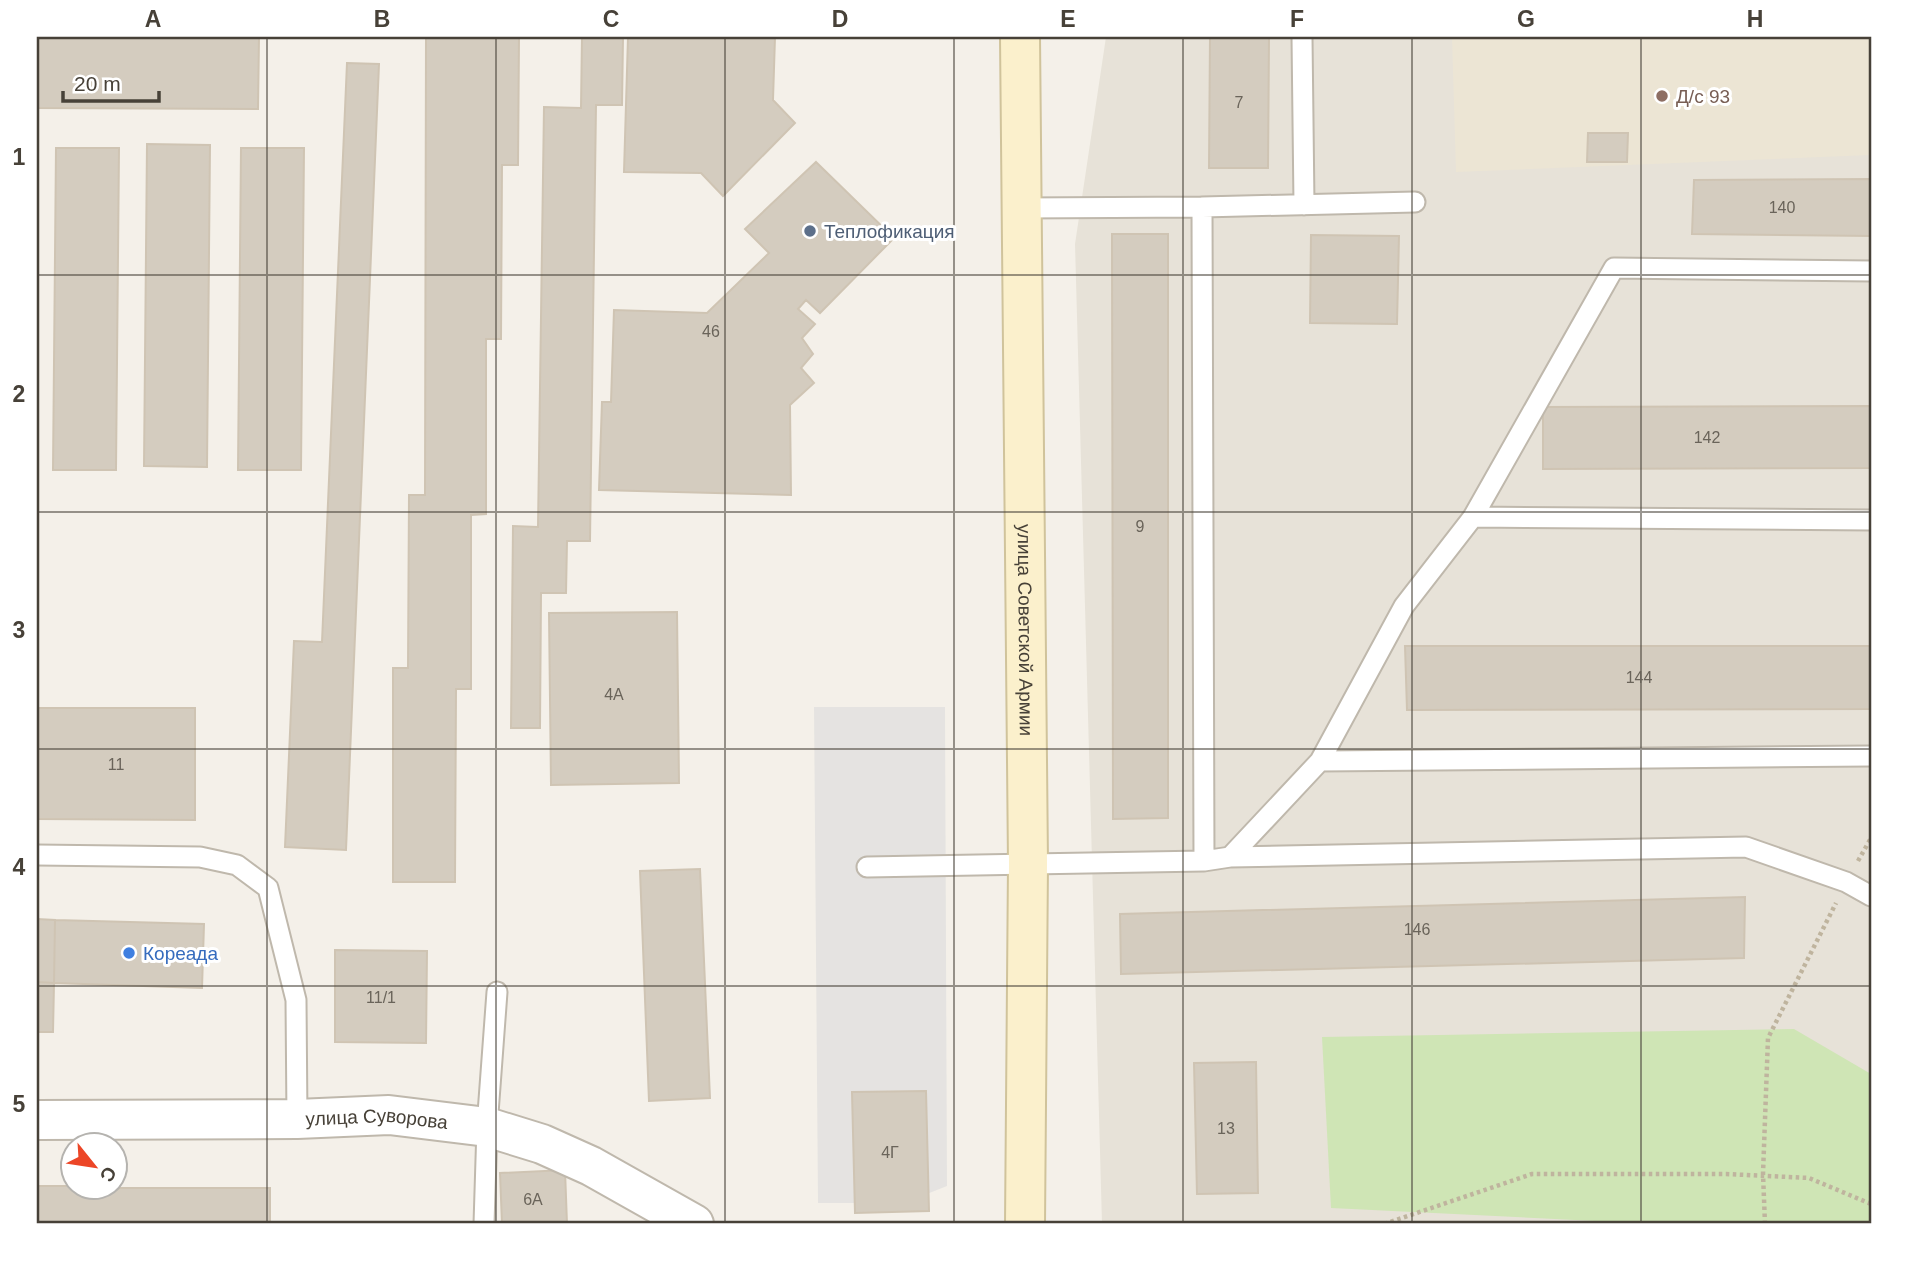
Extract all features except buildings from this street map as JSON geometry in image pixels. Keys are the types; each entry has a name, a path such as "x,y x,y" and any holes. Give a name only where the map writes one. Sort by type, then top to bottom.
{"main road":[{"name":"улица Советской Армии","path":"1020,37 1028,864 1024,1224"}],"street":[{"name":"улица Суворова","path":"37,1120 297,1119 389,1115 487,1127 542,1144 579,1161 694,1224"}],"lane":[{"path":"1302,37 1304,205"},
{"path":"1021,208 1415,202"},
{"path":"1202,207 1205,861"},
{"path":"1230,857 1320,761 1404,606 1473,517 1614,268 1871,271"},
{"path":"1473,517 1871,520"},
{"path":"1320,761 1871,756"},
{"path":"867,867 1745,846 1869,889"},
{"path":"37,855 200,857 237,865 268,888 296,1000 297,1119"},
{"path":"484,1224 487,1127 497,992"}],"path":[{"path":"1765,1224 1763,1174 1768,1038 1871,838"},
{"path":"1384,1224 1532,1174 1763,1174 1809,1178 1871,1203"}],"shaded area":[{"path":"1106,37 1871,37 1871,1224 1102,1224 1075,244"},
{"name":"Д/с 93","path":"1452,37 1871,37 1871,155 1456,172"},
{"path":"814,707 945,707 947,1186 904,1203 818,1203"}],"green space":[{"path":"1794,1029 1871,1074 1871,1224 1657,1224 1331,1208 1322,1037"}],"place":[{"name":"Д/с 93","path":"1662,96"},
{"name":"Теплофикация","path":"810,231"},
{"name":"Кореада","path":"129,953"}]}
